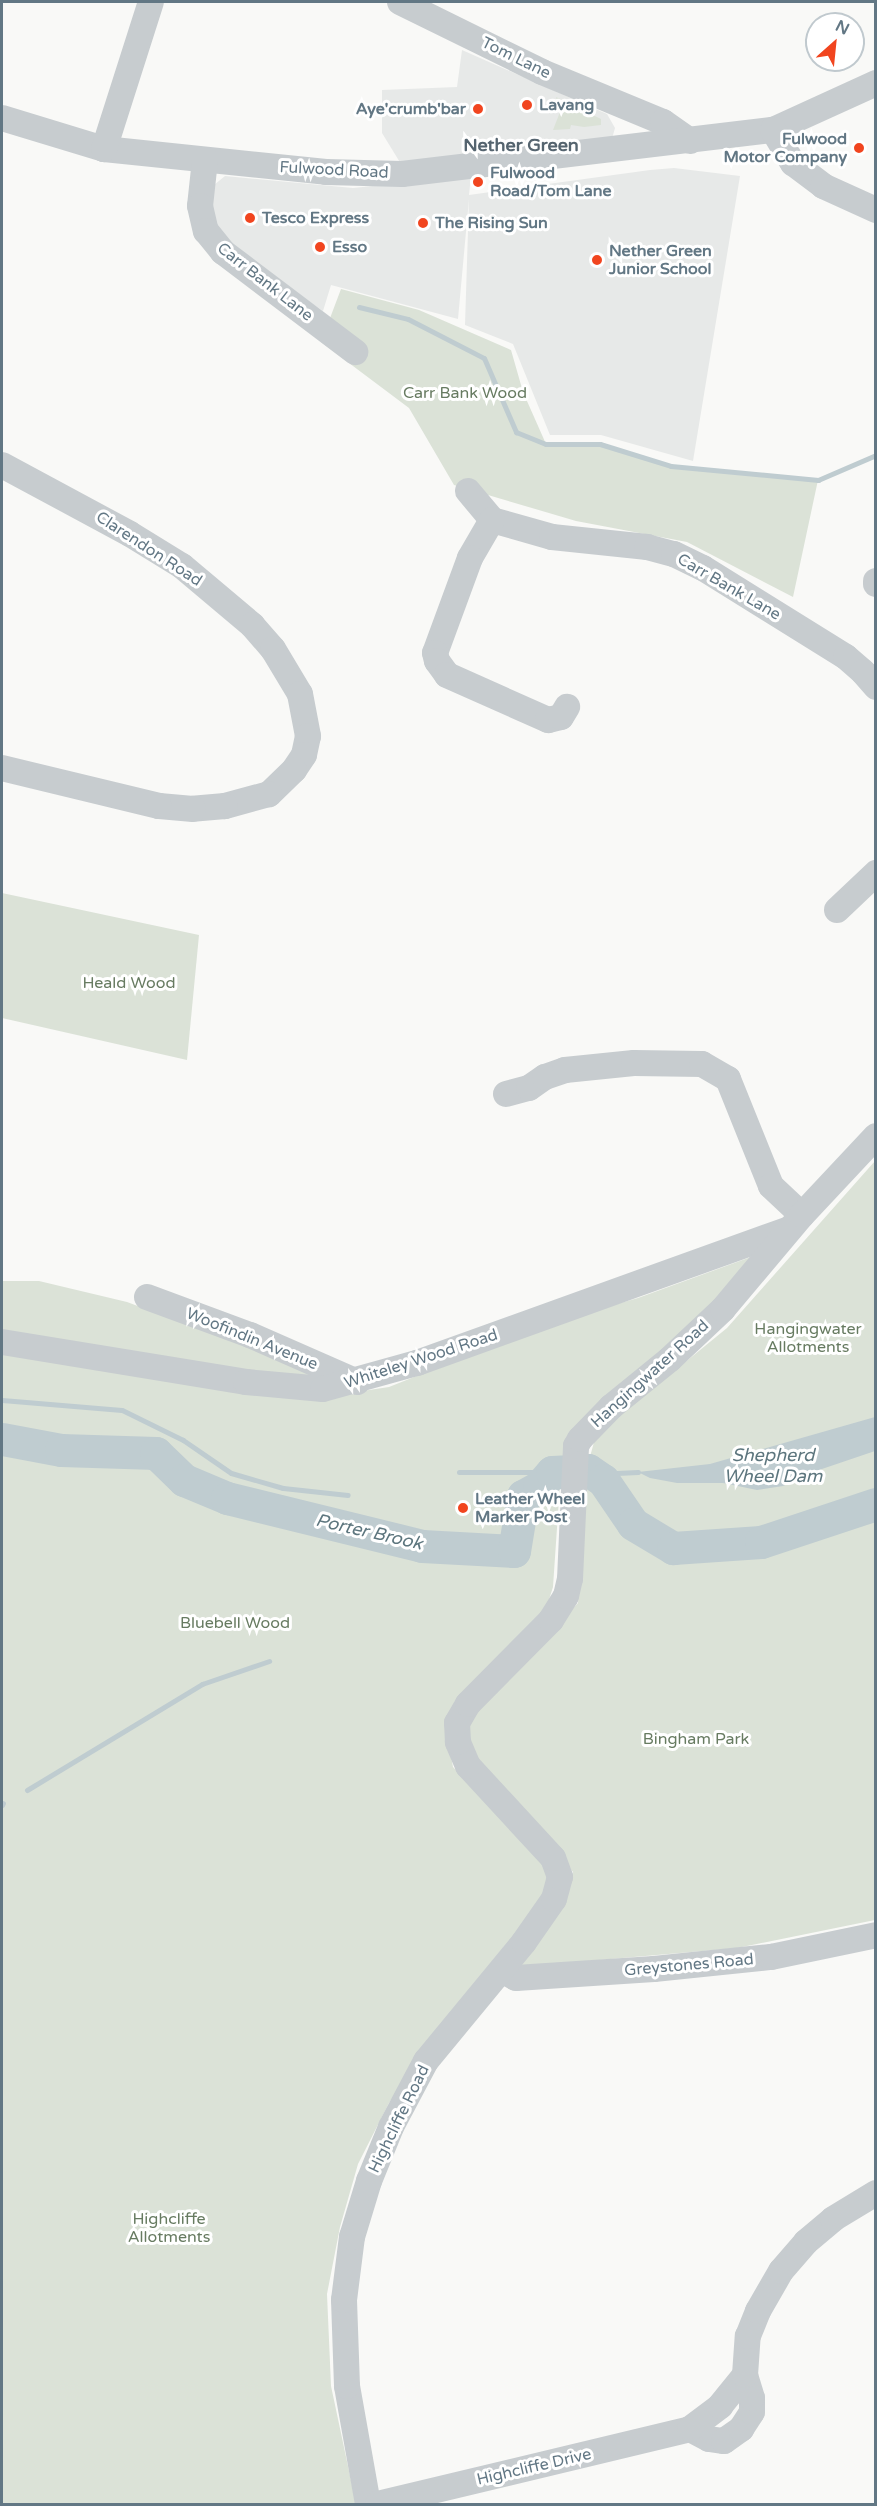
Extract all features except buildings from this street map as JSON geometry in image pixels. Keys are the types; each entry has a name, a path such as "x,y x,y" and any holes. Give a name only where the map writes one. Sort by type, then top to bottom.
{"street":[{"path":"104,149 151,2"},
{"name":"Tom Lane","path":"400,2 542,72 663,122 690,141"},
{"name":"Fulwood Road","path":"2,118 104,149 368,175 402,174 773,130 876,83"},
{"path":"629,148 633,111"},
{"path":"773,130 793,163 823,186 876,210"},
{"name":"Carr Bank Lane","path":"206,160 200,206 206,231 223,252 355,352"},
{"name":"Clarendon Road","path":"2,465 139,539 182,566 252,625 273,649 300,694 308,736 304,755 294,770 269,794 225,806 193,808 159,806 2,768"},
{"path":"468,491 492,520 470,558 435,652 437,661 447,675 548,720 561,717 567,707"},
{"name":"Carr Bank Lane","path":"492,520 552,537 647,547 674,554 703,568 846,657 876,687"},
{"path":"837,910 876,873"},
{"path":"506,1094 529,1088 545,1077 565,1070 634,1063 702,1064 728,1079 771,1186 796,1222"},
{"name":"Hangingwater Road","path":"502,1970 554,1899 560,1877 553,1858 468,1766 458,1742 457,1723 468,1704 551,1620 566,1596 570,1579 576,1446 611,1407 670,1359 723,1309 796,1222 876,1136"},
{"name":"Whiteley Wood Road","path":"2,1342 295,1389 323,1389 357,1382 417,1363 796,1222"},
{"name":"Woofindin Avenue","path":"147,1297 250,1335 357,1382"},
{"name":"Greystones Road","path":"502,1970 516,1978 654,1969 771,1957 876,1935"},
{"name":"Highcliffe Road","path":"368,2505 347,2386 344,2300 352,2237 391,2127 426,2061 502,1970"},
{"name":"Highcliffe Drive","path":"378,2505 690,2429 720,2406 745,2375 748,2336 758,2311 781,2271 815,2234 876,2193"}],"shaded area":[{"path":"462,50 607,114 615,128 611,142 473,157 469,195 674,168 740,176 693,461 601,435 550,435 513,344 465,325 469,199 458,319 331,285 323,311 246,259 211,228 214,185 225,176 353,188 412,182 382,133 382,90 457,87"}],"green space":[{"path":"556,97 601,119 601,125 584,127 571,125 570,129 553,130 560,112"},
{"name":"Carr Bank Wood","path":"341,289 419,310 511,350 523,392 546,444 600,444 671,466 818,480 793,597 687,542 576,521 454,485 409,408 321,342"},
{"name":"Heald Wood","path":"2,893 199,935 187,1060 2,1018"},
{"name":"Bingham Park","path":"875,1161 875,1920 737,1948 519,1967 564,1904 573,1872 470,1758 469,1717 578,1603 586,1471 596,1435 727,1328"},
{"name":"Bluebell Wood","path":"759,1254 709,1309 569,1432 561,1469 553,1587 545,1612 455,1701 446,1730 453,1767 547,1866 549,1885 544,1902 420,2056 389,2103 358,2164 340,2227 327,2294 331,2386 356,2504 2,2504 2,1352 316,1398 389,1387 547,1324 638,1298"},
{"path":"2,1281 39,1281 127,1302 317,1373 315,1381 2,1334"}],"water":[{"name":"Shepherd Wheel Dam","path":"875,1417 875,1451 819,1470 783,1486 757,1490 723,1483 677,1483 650,1478 638,1472 710,1464"}],"waterway":[{"path":"359,307 408,319 484,358 516,432 546,444 600,444 671,466 818,480 876,455"},
{"path":"2,1400 122,1410 183,1440 231,1473 283,1488 348,1495"},
{"name":"Porter Brook","path":"2,1439 61,1450 156,1453 184,1480 227,1498 422,1546 514,1551 523,1496 539,1487 552,1472 588,1470 603,1480 633,1524 673,1548 761,1542 876,1504"},
{"path":"459,1472 552,1472"},
{"path":"595,1474 638,1472"},
{"path":"582,1485 591,1484 617,1501"},
{"path":"539,1487 567,1486"},
{"path":"27,1790 202,1684 269,1661"}],"place":[{"name":"Lavang","path":"527,105"},
{"name":"Aye'crumb'bar","path":"478,109"},
{"name":"Fulwood Motor Company","path":"859,148"},
{"name":"Fulwood Road/Tom Lane","path":"478,182"},
{"name":"Tesco Express","path":"250,218"},
{"name":"The Rising Sun","path":"423,223"},
{"name":"Esso","path":"320,247"},
{"name":"Nether Green Junior School","path":"597,260"},
{"name":"Leather Wheel Marker Post","path":"463,1508"}],"district":[{"name":"Nether Green","path":"521,145"}],"park label":[{"name":"Hangingwater Allotments","path":"808,1338"},
{"name":"Highcliffe Allotments","path":"169,2228"}]}
